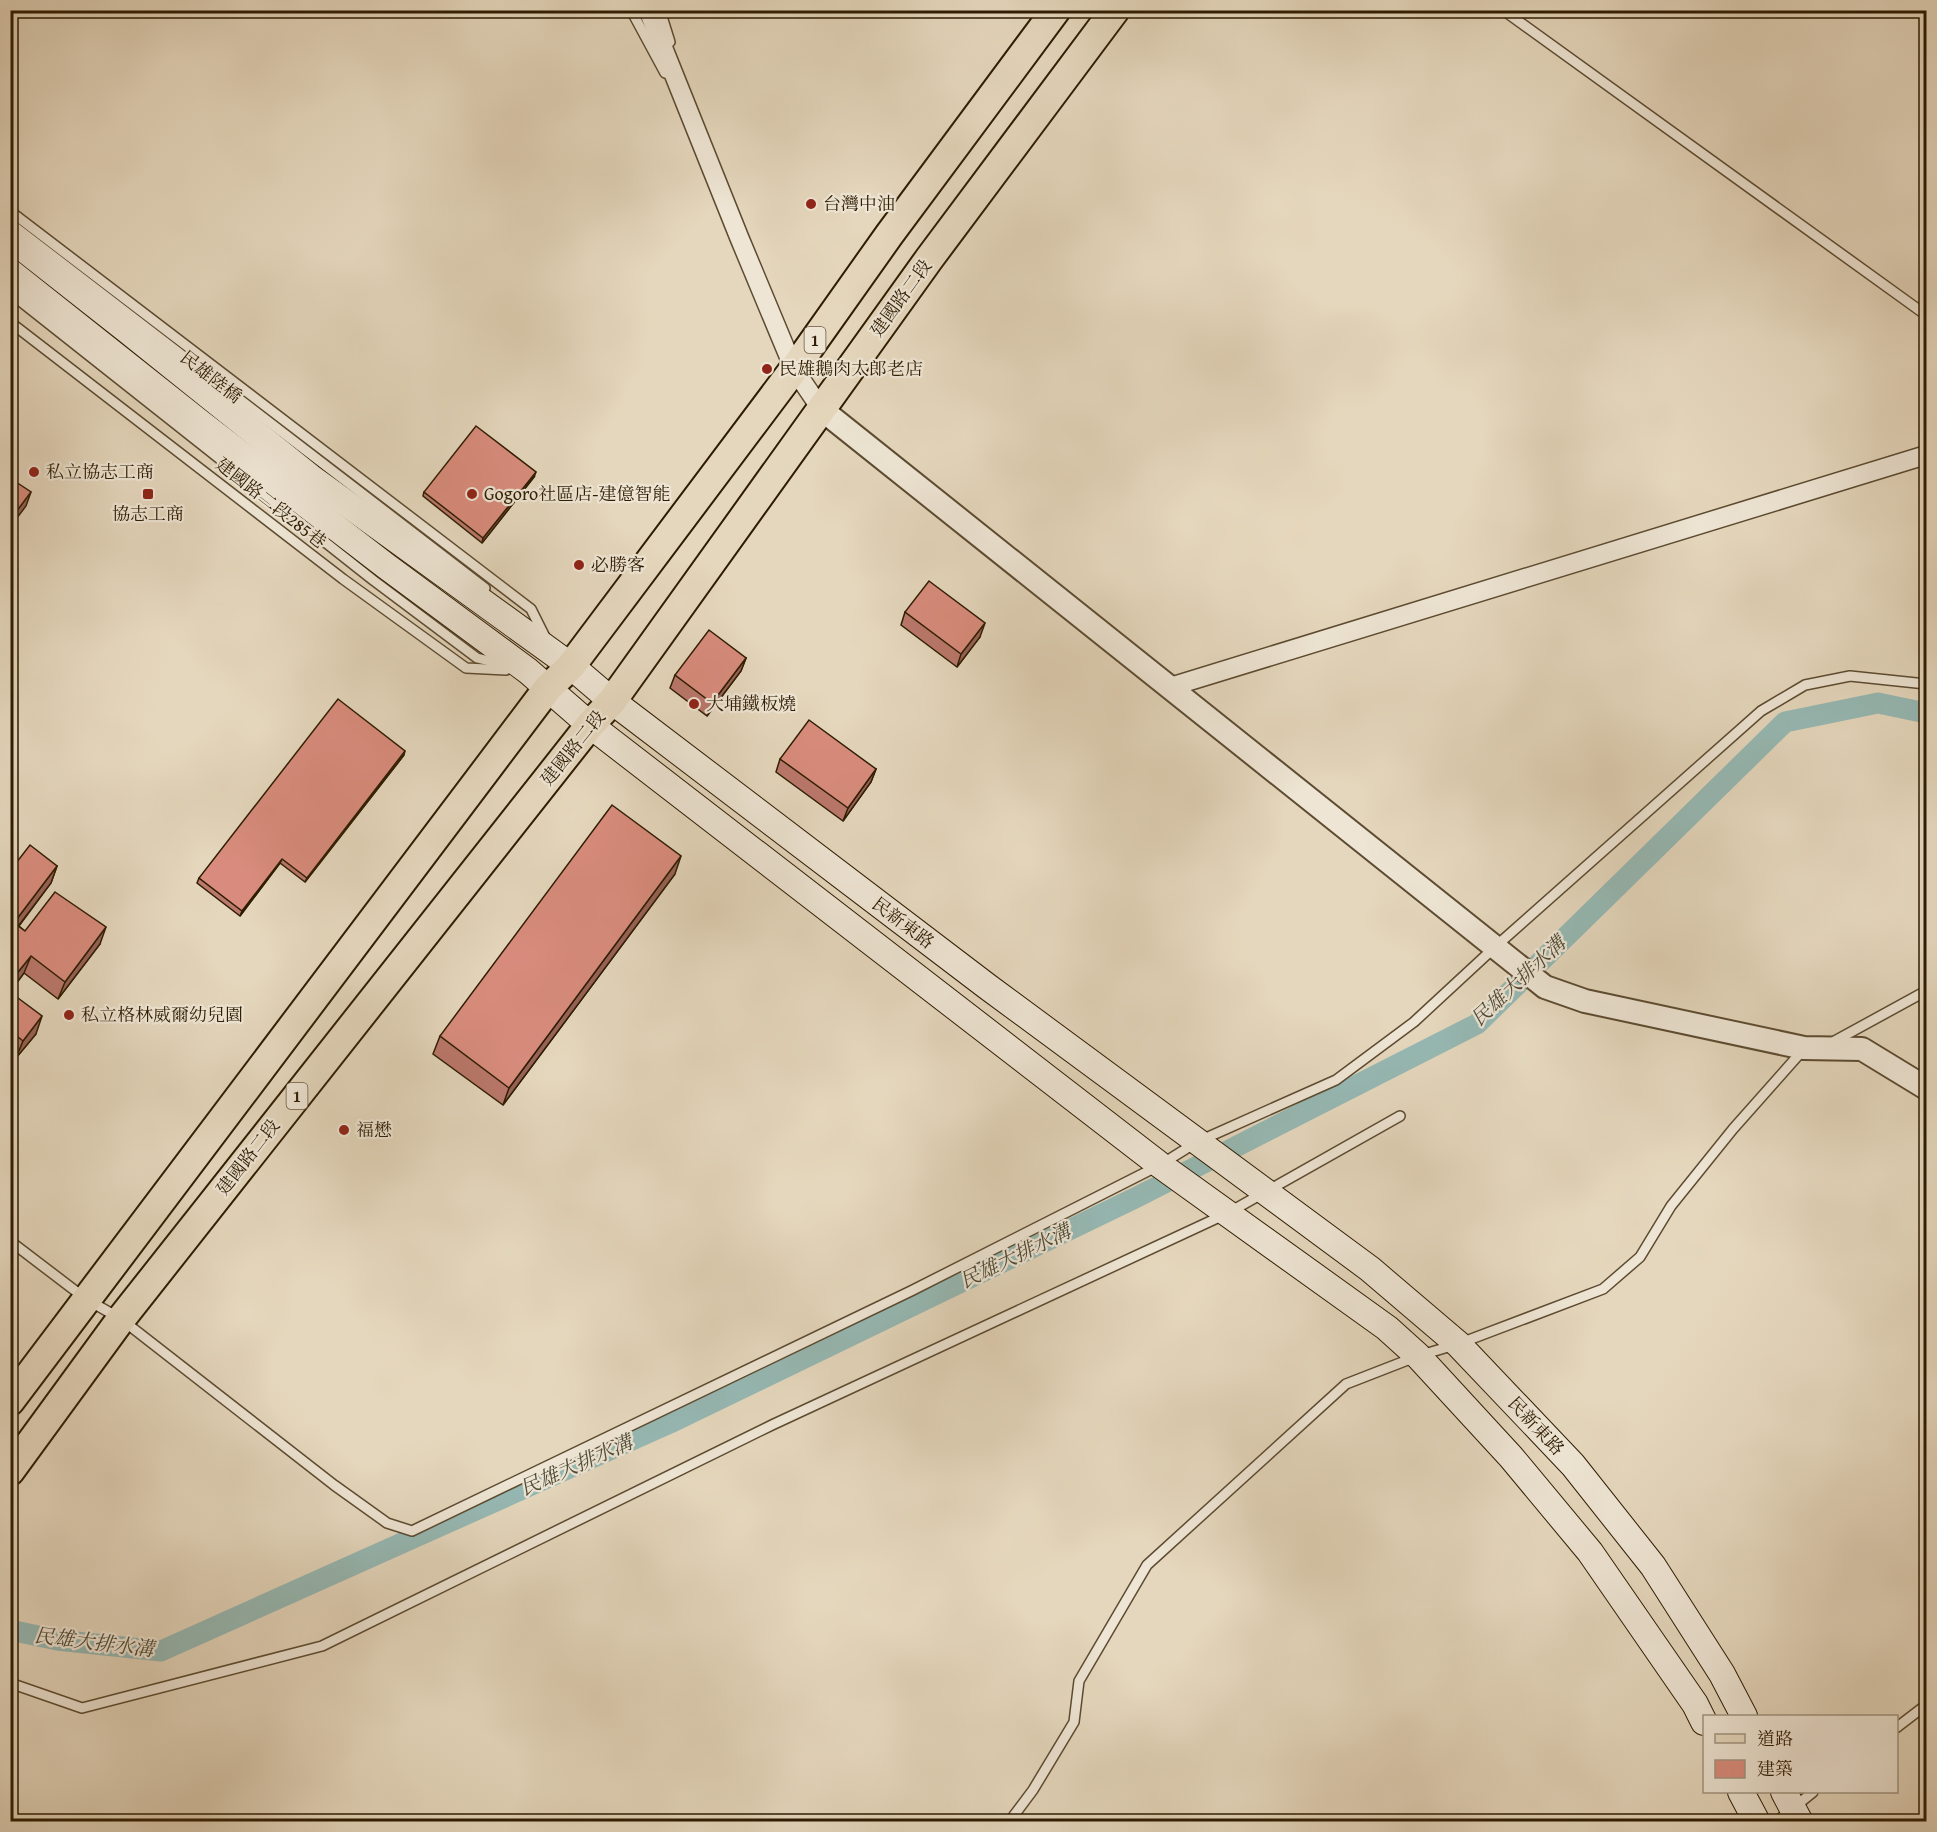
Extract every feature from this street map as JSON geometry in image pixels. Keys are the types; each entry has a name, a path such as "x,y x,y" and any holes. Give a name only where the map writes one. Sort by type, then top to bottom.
{"main road":[{"name":"1","path":"10,1401 538,680 562,660 794,369 889,235 1056,10"},
{"name":"建國路二段","path":"10,1471 121,1319 590,725 612,701 929,259 1115,10"},
{"name":"民雄陸橋","path":"10,238 310,477 406,538"},
{"path":"10,272 199,422 379,573"},
{"name":"民新東路","path":"406,538 612,701 988,987 1370,1269 1458,1344 1573,1465 1653,1566 1722,1674 1743,1715"},
{"name":"民新東路","path":"379,573 538,680 590,725 1160,1165 1228,1213"},
{"path":"1228,1213 1387,1328 1418,1356 1511,1457 1590,1552 1695,1704 1703,1720"},
{"path":"1742,1793 1757,1821"}],"street":[{"path":"648,10 794,369 821,409 1545,987 1585,1001 1813,1048 1862,1049 1926,1088"},
{"path":"1170,687 1926,454"}],"lane":[{"path":"631,10 702,144"},
{"path":"660,10 702,144"},
{"path":"1503,10 1926,315"},
{"path":"10,211 531,609 562,660"},
{"name":"民雄陸橋","path":"10,223 406,538"},
{"path":"10,293 379,573"},
{"name":"建國路二段285巷","path":"10,322 343,579 466,668 538,680"},
{"path":"406,538 490,592"},
{"path":"524,621 562,660"},
{"path":"10,1241 86,1299 121,1319 387,1523 412,1531 911,1291 1160,1165 1197,1142 1336,1080 1414,1022 1761,711 1804,685 1850,676 1926,684"},
{"path":"1009,1821 1033,1790 1074,1722 1079,1681 1148,1565 1347,1384 1603,1289 1640,1257 1678,1197 1733,1128 1813,1048 1926,991"},
{"path":"10,1683 82,1708 322,1646 772,1425 1228,1213 1400,1116"},
{"path":"1898,1726 1926,1705"},
{"path":"1788,1810 1810,1793"}],"building":[{"path":"476,426 536,472 483,538 424,492"},
{"path":"10,478 31,492 10,520"},
{"path":"929,581 985,623 961,654 905,612"},
{"path":"709,630 746,658 712,703 675,675"},
{"path":"338,699 405,751 307,878 282,859 242,911 199,878"},
{"path":"809,720 876,769 848,808 780,759"},
{"path":"612,805 681,856 509,1088 440,1036"},
{"path":"30,845 57,866 10,928 10,865 13,867"},
{"path":"55,892 106,927 65,982 31,956 10,982 10,935 18,926 25,931"},
{"path":"10,992 42,1016 23,1041 18,1037 10,1047"}],"waterway":[{"name":"民雄大排水溝","path":"10,1630 57,1640 161,1651 670,1423 1137,1197 1477,1024 1785,722 1878,703 1926,713"}],"place":[{"name":"台灣中油","path":"811,204"},
{"name":"民雄鵝肉太郎老店","path":"767,369"},
{"name":"私立協志工商","path":"34,472"},
{"name":"協志工商","path":"148,494"},
{"name":"Gogoro社區店-建億智能","path":"472,494"},
{"name":"必勝客","path":"579,565"},
{"name":"大埔鐵板燒","path":"694,704"},
{"name":"私立格林威爾幼兒園","path":"69,1015"},
{"name":"福懋","path":"344,1130"}]}
